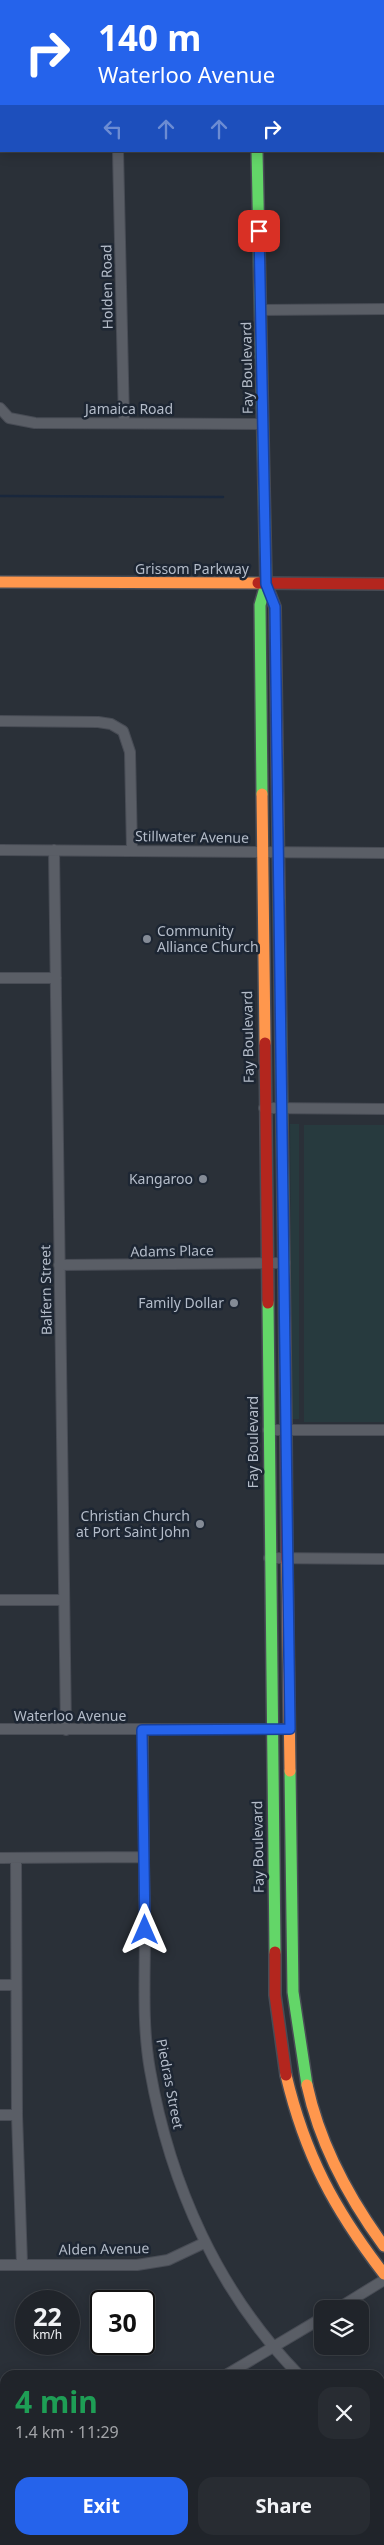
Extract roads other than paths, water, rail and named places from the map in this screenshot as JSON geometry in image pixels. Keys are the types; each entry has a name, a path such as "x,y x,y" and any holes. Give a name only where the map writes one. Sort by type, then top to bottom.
{"main road":[{"name":"Fay Boulevard","path":"257,152 266,584 260,605 261,852 269,1558 278,2030 285,2081 299,2128 318,2175 342,2218 384,2274"},
{"name":"Grissom Parkway","path":"0,582 384,584"},
{"name":"Fay Boulevard","path":"266,584 275,607 293,1992 298,2044 308,2095 318,2128 347,2192 384,2246"}],"street":[{"name":"Holden Road","path":"118,152 124,422"},
{"path":"261,310 384,310"},
{"name":"Jamaica Road","path":"0,408 9,418 35,423 263,424"},
{"path":"0,721 98,722 111,724 123,732 130,752 132,850"},
{"name":"Stillwater Avenue","path":"0,850 384,853"},
{"name":"Balfern Street","path":"54,850 66,1730"},
{"path":"0,978 56,978"},
{"path":"264,1108 384,1110"},
{"name":"Adams Place","path":"59,1266 284,1263"},
{"path":"268,1430 384,1430"},
{"path":"269,1558 384,1559"},
{"path":"0,1600 64,1600"},
{"name":"Waterloo Avenue","path":"0,1729 290,1729"},
{"name":"Piedras Street","path":"142,1730 145,2020 150,2069 170,2154 204,2243 242,2305 273,2348 294,2370"},
{"path":"0,1858 144,1857"},
{"path":"16,1858 17,2115 22,2264"},
{"path":"275,1951 293,1950"},
{"path":"0,1985 16,1985"},
{"path":"0,2115 17,2115"},
{"name":"Alden Avenue","path":"0,2264 137,2264 168,2260 204,2243"},
{"path":"352,2300 384,2280"},
{"path":"235,2370 314,2323"}],"waterway":[{"path":"0,496 223,497"}],"place":[{"name":"Community Alliance Church","path":"147,939"},
{"name":"Kangaroo","path":"203,1179"},
{"name":"Family Dollar","path":"234,1303"},
{"name":"Christian Church at Port Saint John","path":"200,1524"}]}
